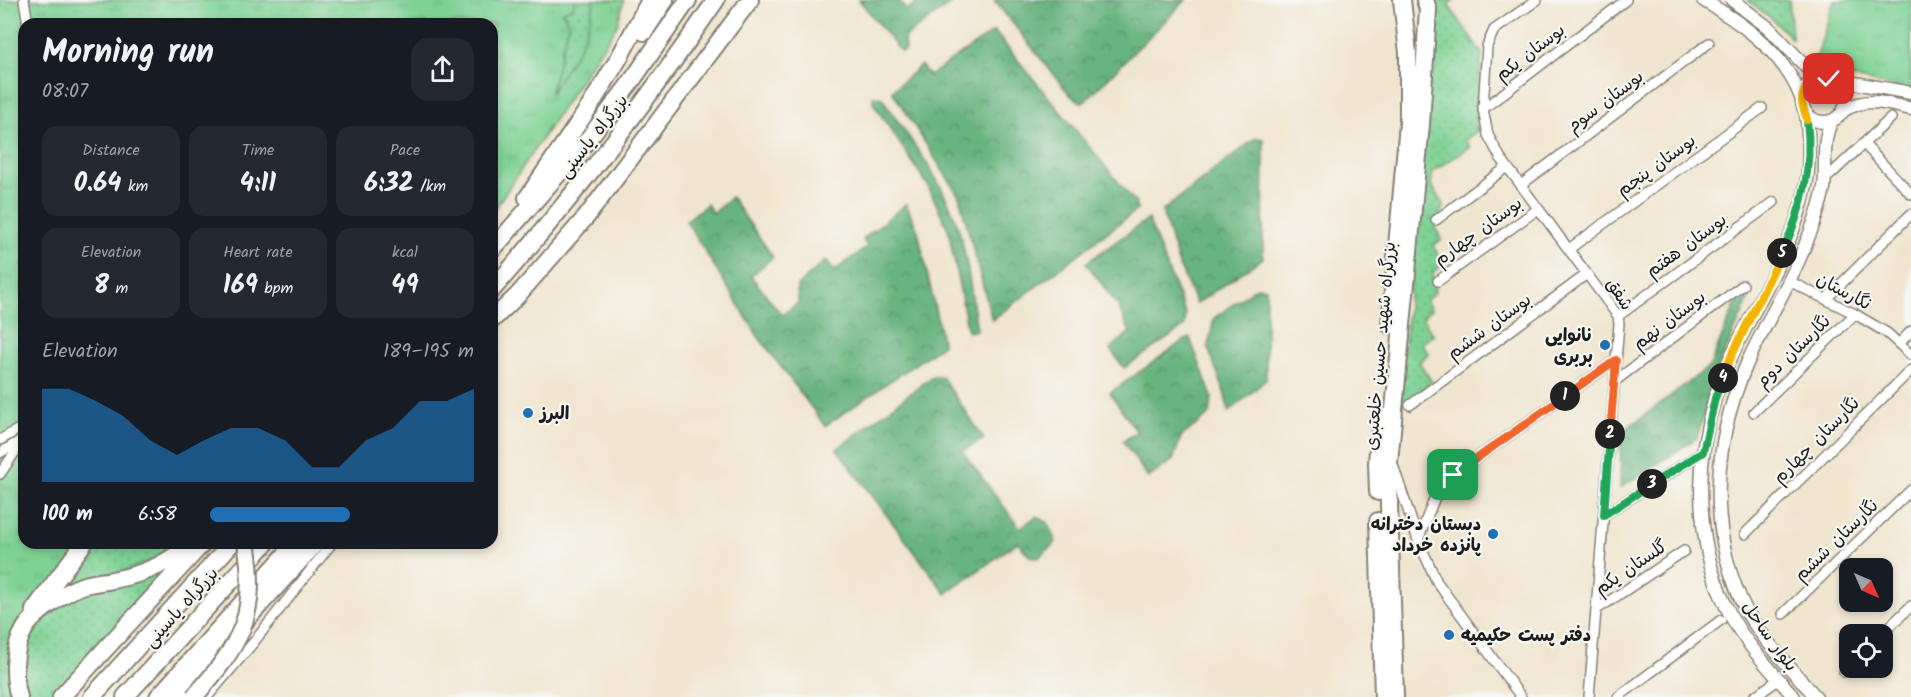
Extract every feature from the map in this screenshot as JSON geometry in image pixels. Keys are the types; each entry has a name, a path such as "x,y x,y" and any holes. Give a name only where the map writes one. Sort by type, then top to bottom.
{"highway":[{"path":"590,106 620,57 650,0"},
{"path":"504,237 528,196 665,0"},
{"name":"بزرگراه یاسینی","path":"498,244 586,142 688,0"},
{"name":"بزرگراه یاسینی","path":"498,283 595,167 716,0"},
{"path":"498,314 517,296 587,216 750,0"},
{"name":"بزرگراه شهید حسین خلعتبری","path":"1383,697 1377,463 1408,123 1408,53 1402,0"},
{"name":"بزرگراه شهید حسین خلعتبری","path":"1395,697 1388,473 1421,124 1428,2"},
{"path":"498,323 517,296"},
{"path":"19,697 15,669 18,647 24,629 41,600 79,549"},
{"path":"24,629 66,593 82,586 140,573 170,559 182,549"},
{"path":"62,697 198,549"},
{"name":"بزرگراه یاسینی","path":"92,697 227,549"},
{"path":"194,697 225,661 243,628 251,573 247,549"},
{"name":"بزرگراه یاسینی","path":"126,697 261,549"},
{"path":"158,697 291,549"},
{"path":"176,697 311,549"}],"main road":[{"path":"1703,0 1730,16 1778,58 1797,88 1806,113 1817,121 1832,121 1852,105 1862,102 1874,101 1911,109"},
{"path":"1732,0 1769,28 1810,71 1835,81 1844,91 1843,111"},
{"path":"1802,100 1806,87 1816,79 1911,93"},
{"name":"بلوار ساحل","path":"1794,697 1778,680 1733,620 1717,587 1706,545 1702,509 1703,452 1715,398 1731,357 1788,241 1806,190 1809,137 1806,113"},
{"name":"بلوار ساحل","path":"1816,697 1748,614 1734,583 1723,547 1719,510 1719,475 1722,440 1732,402 1746,365 1789,280 1814,224 1823,189 1828,128 1832,121"},
{"path":"1703,452 1722,440"}],"street":[{"path":"24,0 27,18"},
{"name":"شفق","path":"1537,0 1494,30 1487,46 1483,109 1488,135 1507,166 1618,316 1615,381 1589,697"},
{"name":"بوستان یکم","path":"1483,109 1626,0"},
{"name":"بوستان سوم","path":"1521,185 1709,43"},
{"name":"بوستان پنجم","path":"1569,249 1762,108"},
{"path":"1829,176 1891,118"},
{"path":"1864,144 1911,194"},
{"path":"1436,220 1507,166"},
{"name":"بوستان هفتم","path":"1618,316 1774,202"},
{"name":"بوستان چهارم","path":"1438,281 1538,209"},
{"path":"1826,299 1911,214"},
{"name":"بوستان ششم","path":"1410,405 1587,274"},
{"name":"نگارستان","path":"1789,280 1887,333 1911,355"},
{"name":"بوستان نهم","path":"1615,381 1743,285"},
{"name":"نگارستان دوم","path":"1754,412 1855,314"},
{"path":"1899,344 1911,331"},
{"path":"1418,540 1435,497 1453,475 1616,360"},
{"name":"نگارستان چهارم","path":"1745,534 1911,370"},
{"path":"0,440 18,430"},
{"path":"0,453 18,442"},
{"path":"0,474 18,448"},
{"path":"1604,515 1703,452"},
{"path":"1390,456 1418,540 1437,582 1521,697"},
{"name":"نگارستان ششم","path":"1783,614 1911,490"},
{"path":"207,697 327,549"},
{"name":"گلستان یکم","path":"1596,610 1684,551"},
{"path":"1892,624 1911,606"},
{"path":"1618,697 1721,620"},
{"path":"1754,697 1778,680"}],"green space":[{"path":"0,0 624,0 617,26 498,204 498,18 18,18 18,549 177,549 39,697 0,697"},
{"path":"575,0 595,0 586,32 576,53 550,94 569,23 562,12 573,7"},
{"path":"859,0 898,0 906,10 921,0 956,0 904,38 905,50 901,52"},
{"path":"994,0 1186,0 1083,103 1070,95"},
{"path":"1437,0 1454,0 1448,5 1482,53 1477,131 1465,140 1470,147 1433,171 1431,185 1444,204 1435,228 1442,239 1433,246 1444,264 1433,272 1435,292 1426,301 1431,309 1423,319 1433,335 1421,344 1429,353 1419,362 1432,382 1399,407 1434,13"},
{"path":"1747,0 1789,0 1792,39 1772,19"},
{"path":"1834,0 1911,0 1911,90 1813,70"},
{"path":"994,31 1135,202 1137,210 992,320 959,196 892,91 921,65 929,76"},
{"path":"873,96 882,98 933,173 950,205 964,247 977,330 968,332 948,229 927,184 873,103"},
{"path":"1256,138 1264,139 1263,258 1196,304 1179,265 1162,211"},
{"path":"731,197 773,257 751,276 782,315 798,303 797,286 826,260 834,271 867,247 863,239 906,204 918,231 943,345 825,426 758,336 686,221 707,204 713,213"},
{"path":"1148,219 1186,315 1184,327 1124,368 1110,349 1130,332 1118,306 1086,263"},
{"path":"1743,285 1749,299 1717,370 1697,438 1620,488 1621,433 1710,366"},
{"path":"1257,287 1266,288 1266,380 1229,412 1208,348 1214,318"},
{"path":"1190,338 1212,397 1210,414 1181,437 1173,460 1148,478 1123,441 1137,432 1110,393"},
{"path":"933,376 942,377 984,439 962,451 1020,528 1037,516 1048,523 1056,542 1038,558 1029,556 1018,542 946,594 837,449"},
{"path":"85,549 178,549 41,607"},
{"path":"181,555 57,697 29,697 24,685 23,659 32,634 47,612 64,599"}],"place":[{"name":"نانوایی بربری","path":"1605,345"},
{"name":"البرز","path":"528,413"},
{"name":"دبستان دخترانه پانزده خرداد","path":"1493,534"},
{"name":"دفتر پست حکیمیه","path":"1449,635"}],"route":[{"path":"1453,475 1616,360 1604,515 1703,452 1715,398 1731,357 1788,241 1806,190 1809,137 1806,113 1802,107 1803,93 1806,87 1816,79 1829,79"}]}
